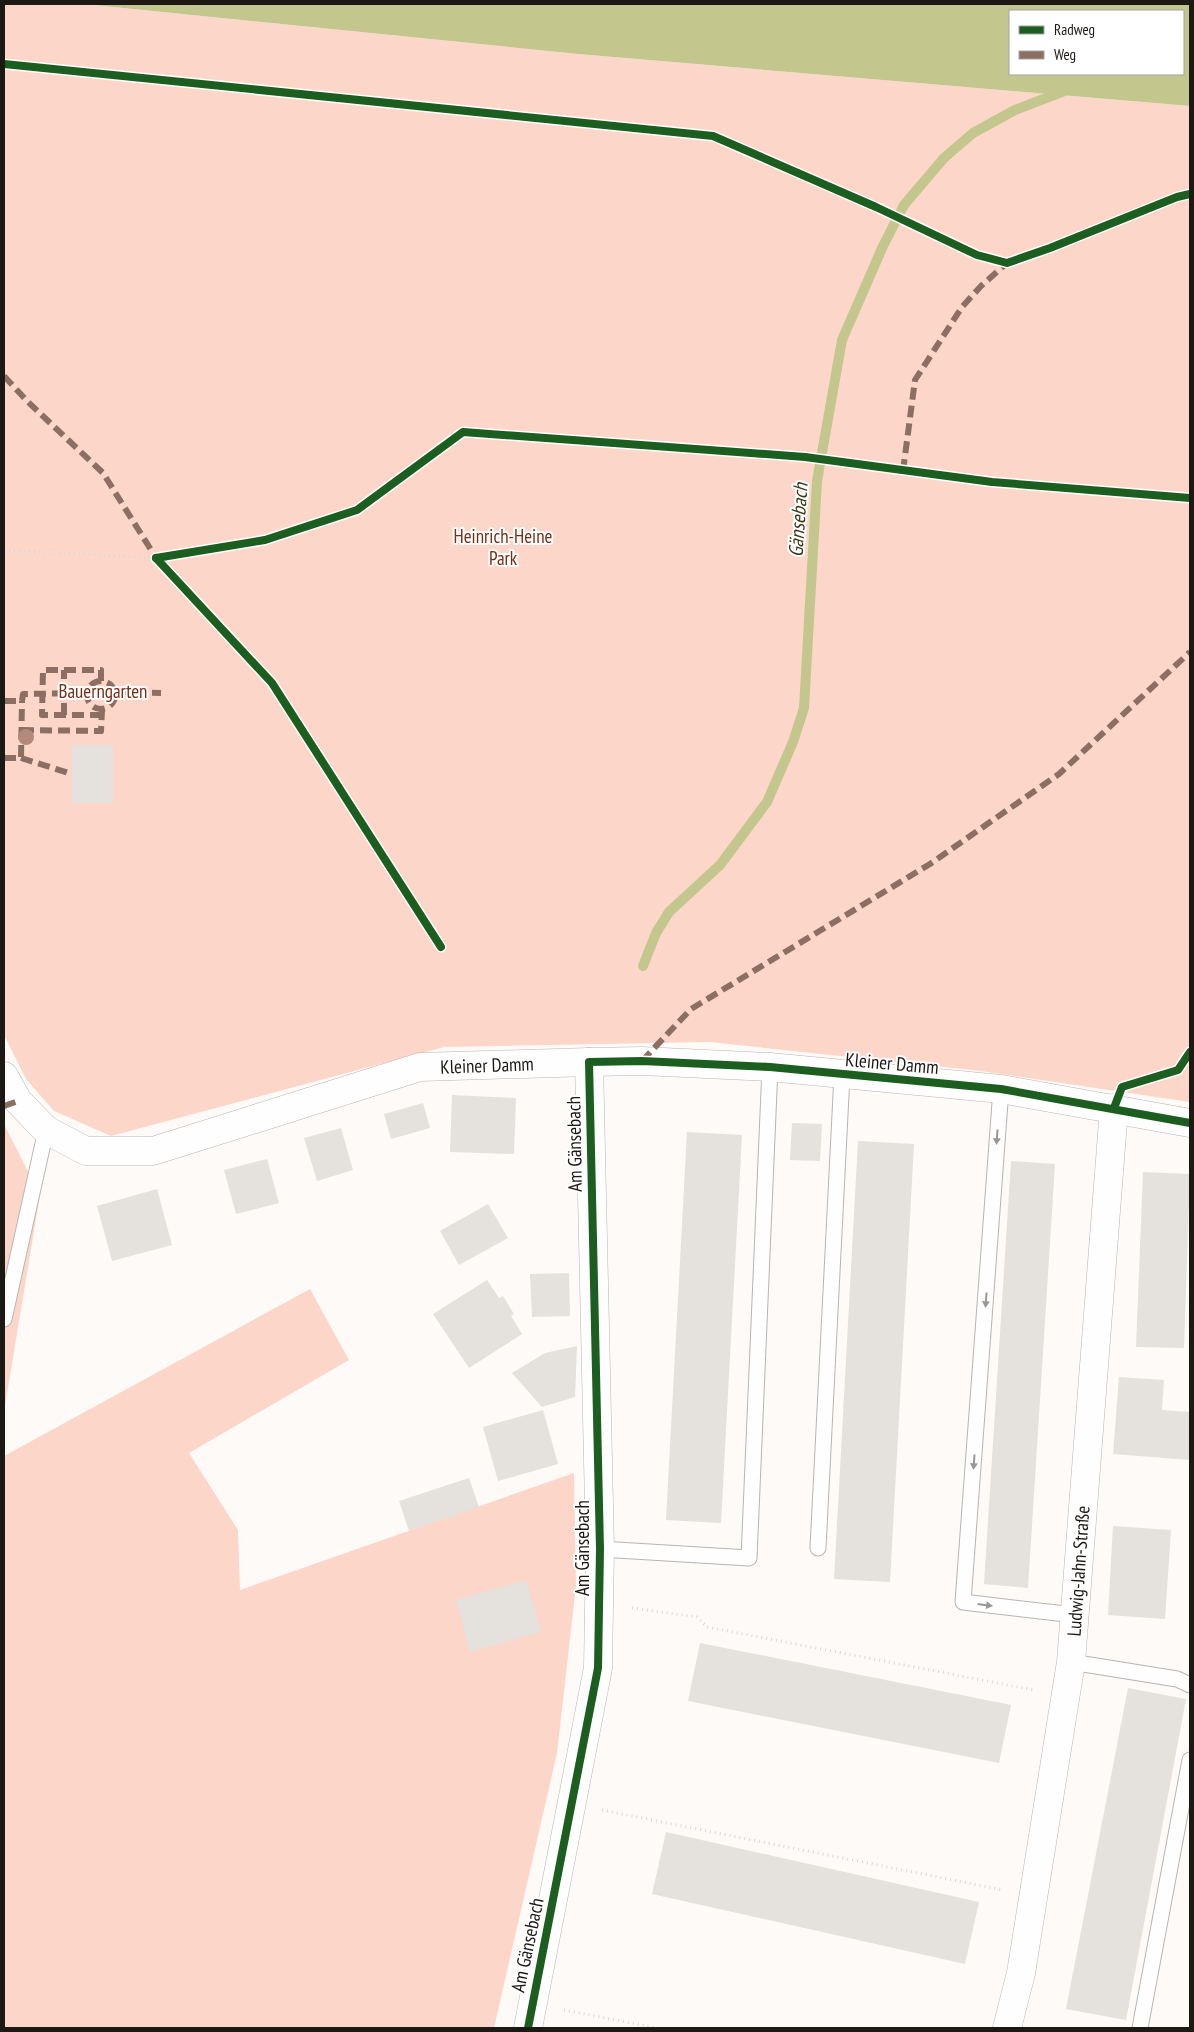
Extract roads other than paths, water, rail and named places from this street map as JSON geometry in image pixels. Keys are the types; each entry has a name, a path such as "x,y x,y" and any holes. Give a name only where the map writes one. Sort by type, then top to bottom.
{"street":[{"name":"Kleiner Damm","path":"4,1076 18,1101 46,1130 86,1151 153,1151 420,1067 589,1062 642,1061 770,1067 1001,1089 1190,1122"},
{"name":"Am Gänsebach","path":"529,2016 598,1668 600,1549 589,1062"},
{"name":"Ludwig-Jahn-Straße","path":"1007,2028 1021,1973 1071,1662 1114,1108"}],"lane":[{"path":"600,1549 749,1558 770,1067"},
{"path":"818,1548 842,1075"},
{"path":"1001,1089 963,1602 1074,1616"},
{"path":"4,1319 46,1130"},
{"path":"1071,1662 1177,1679 1190,1685"},
{"path":"1140,2028 1190,1760"}],"waterway":[{"name":"Gänsebach","path":"643,966 656,933 669,912 720,865 767,802 793,742 804,708 817,481 842,340 883,246 904,205 944,158 973,133 1015,110 1067,90 1078,75"}],"park label":[{"name":"Heinrich-Heine Park","path":"503,547"},
{"name":"Bauerngarten","path":"103,691"}]}
